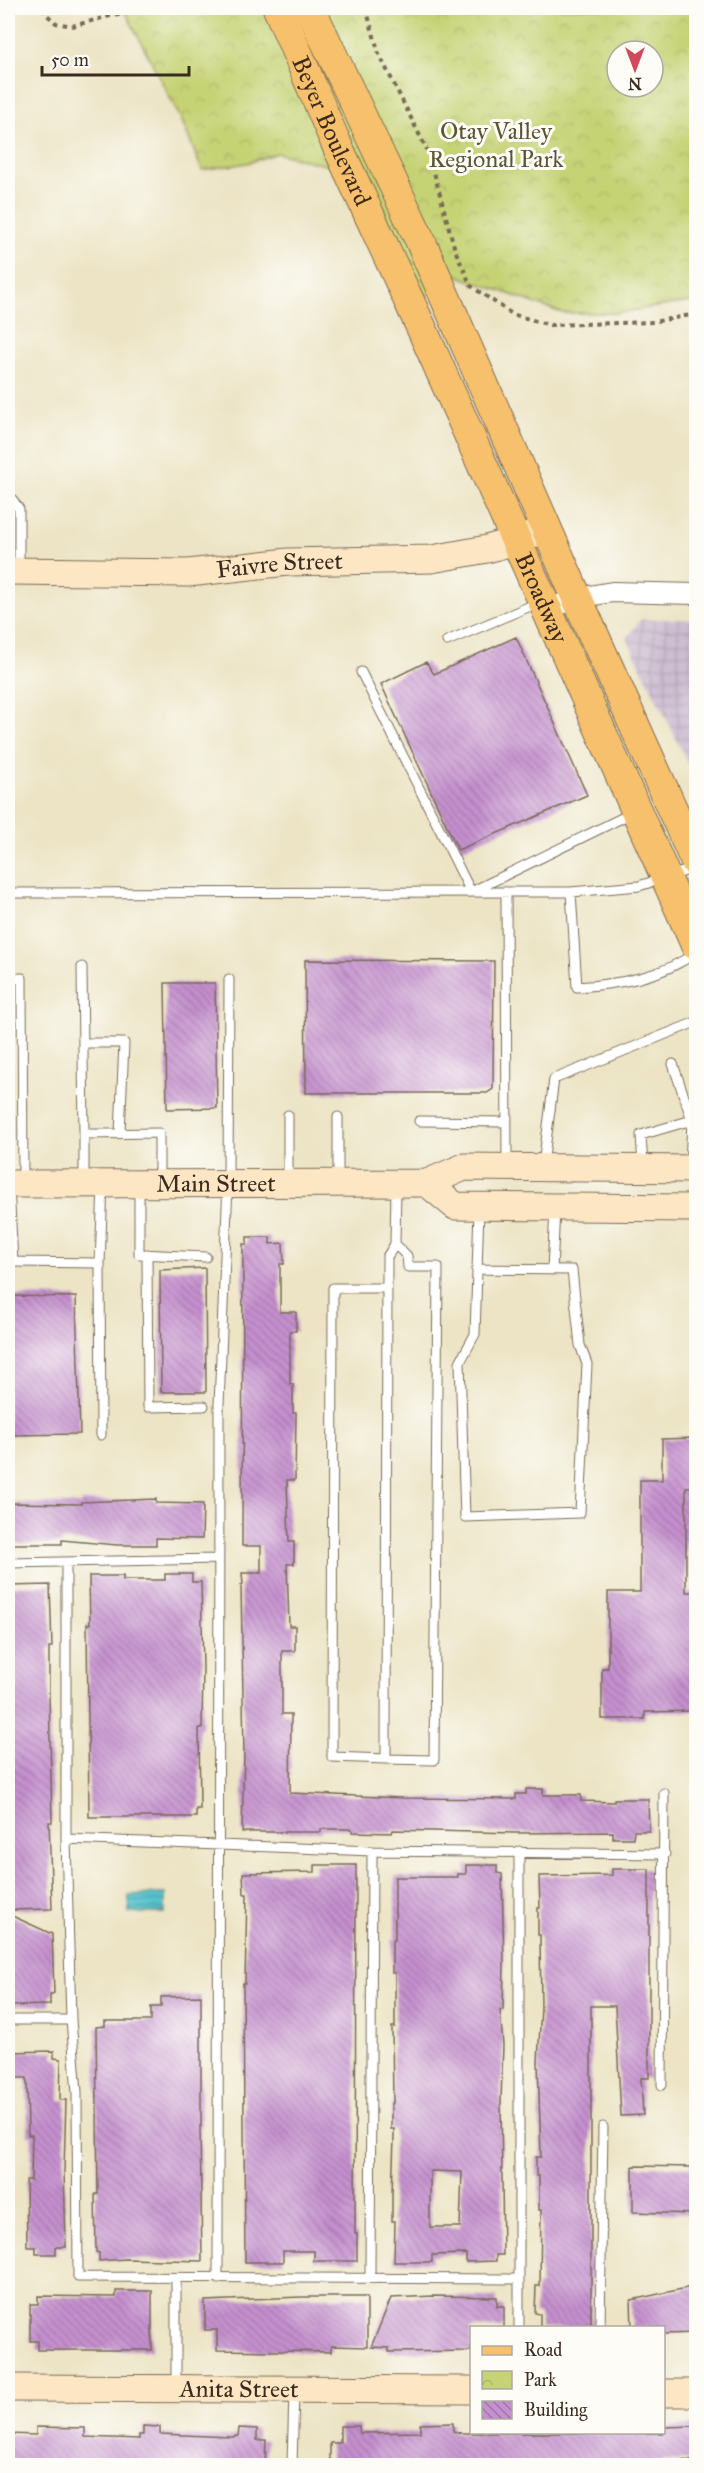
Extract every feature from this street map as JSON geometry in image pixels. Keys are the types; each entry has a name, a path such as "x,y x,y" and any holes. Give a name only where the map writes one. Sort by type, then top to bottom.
{"main road":[{"name":"Beyer Boulevard","path":"278,8 386,253"},
{"name":"Beyer Boulevard","path":"310,8 420,240"},
{"name":"Broadway","path":"420,240 696,862"},
{"name":"Broadway","path":"386,253 696,945"}],"street":[{"name":"Faivre Street","path":"13,571 188,573 288,562 432,559 477,552 547,529"},
{"path":"544,606 612,592 696,594"},
{"name":"Main Street","path":"13,1184 427,1183 464,1167 693,1169"},
{"path":"427,1183 455,1206 696,1208"},
{"name":"Anita Street","path":"8,2388 470,2390"},
{"path":"665,2392 696,2393"}],"lane":[{"path":"8,494 18,509 13,571"},
{"path":"447,641 544,606"},
{"path":"361,672 471,892"},
{"path":"471,892 636,811"},
{"path":"8,893 571,892 639,886 696,868"},
{"path":"506,892 507,1168"},
{"path":"571,892 577,987 621,984 680,964 696,952"},
{"path":"82,967 84,1134 94,1184 100,1263 101,1436"},
{"path":"8,978 22,978 13,1184 13,1262 100,1263"},
{"path":"218,2278 219,1405 228,1183 229,979"},
{"path":"543,1168 554,1079 696,1022"},
{"path":"83,1043 124,1043 120,1134"},
{"path":"673,1064 694,1119 693,1169"},
{"path":"288,1115 288,1183"},
{"path":"338,1117 338,1183"},
{"path":"643,1168 641,1135 694,1119"},
{"path":"419,1121 507,1122"},
{"path":"84,1134 159,1133 139,1254 206,1257"},
{"path":"386,1759 387,1257 395,1244 396,1183"},
{"path":"476,1269 572,1270 580,1345 587,1364 580,1513 465,1517 460,1362 475,1334 476,1269 479,1206"},
{"path":"552,1270 555,1206"},
{"path":"387,1288 333,1288 332,1757 434,1760 438,1267 408,1267 407,1256 395,1244"},
{"path":"147,1254 148,1407 204,1406"},
{"path":"8,1563 218,1559"},
{"path":"66,1563 66,1839 71,2020 77,2092 78,2277 519,2279"},
{"path":"662,2085 664,1794"},
{"path":"66,1839 372,1851 665,1854"},
{"path":"370,2278 372,1851"},
{"path":"519,1851 519,2326"},
{"path":"8,2020 71,2020"},
{"path":"600,2326 603,2127"},
{"path":"176,2279 176,2389"},
{"path":"292,2466 294,2388"}],"path":[{"path":"44,8 46,14 56,23 72,26 141,8"},
{"path":"366,8 379,54 429,154 455,250 471,286 512,314 550,325 653,322 696,314"}],"shaded area":[{"path":"641,619 696,619 696,780 627,638"}],"green space":[{"name":"Otay Valley Regional Park","path":"104,8 696,8 696,301 616,313 562,313 450,273 416,307 362,174 277,153 247,163 202,170 181,119 126,13"}],"water":[{"path":"165,1894 165,1913 129,1913 129,1895"}],"building":[{"path":"516,637 587,795 458,850 381,684 426,662 434,674"},
{"path":"305,960 494,961 493,1089 487,1093 306,1093"},
{"path":"165,983 215,983 217,1108 167,1109"},
{"path":"247,1237 270,1237 270,1244 283,1243 284,1264 280,1264 280,1312 296,1312 296,1331 290,1331 290,1384 293,1384 293,1413 296,1413 295,1480 287,1480 289,1542 294,1542 294,1564 287,1564 289,1626 295,1626 295,1651 282,1651 282,1714 291,1714 290,1793 402,1798 516,1799 516,1794 526,1794 526,1789 543,1789 543,1795 581,1795 581,1801 614,1802 614,1799 648,1799 649,1831 634,1831 633,1838 613,1838 613,1832 516,1833 393,1830 392,1833 321,1829 321,1832 242,1832 244,1753 241,1585 243,1585 242,1573 261,1573 261,1546 242,1546 243,1244 247,1244"},
{"path":"205,1268 206,1392 161,1392 160,1270"},
{"path":"8,1296 76,1297 80,1434 8,1435"},
{"path":"696,1438 696,1487 686,1487 686,1592 696,1592 696,1711 645,1712 645,1719 602,1719 602,1668 608,1668 608,1592 640,1592 640,1480 662,1480 662,1439"},
{"path":"156,1499 156,1503 203,1504 202,1539 156,1538 156,1545 117,1545 62,1540 62,1544 8,1544 8,1503 81,1504 81,1502"},
{"path":"165,1574 192,1574 192,1582 201,1582 203,1667 202,1728 199,1728 200,1809 196,1809 196,1817 89,1817 87,1624 90,1624 89,1576 123,1576 123,1580 165,1580"},
{"path":"50,1585 52,1647 49,1647 49,1694 52,1822 49,1822 52,1909 8,1910 8,1586"},
{"path":"315,1865 356,1865 355,2234 357,2234 357,2261 314,2261 314,2251 283,2251 283,2262 245,2262 243,1983 245,1983 247,1894 244,1894 243,1873 315,1872"},
{"path":"466,1865 497,1865 497,1873 502,1874 504,1965 503,2010 500,2010 503,2045 501,2101 503,2255 496,2255 496,2261 466,2262 466,2254 432,2255 432,2262 394,2262 395,2221 392,2221 392,2193 394,2129 391,2129 391,2103 393,2103 392,2027 395,2027 395,1973 392,1973 392,1940 395,1940 395,1877 458,1877 458,1874 466,1874","holes":["430,2171 462,2172 460,2227 430,2227"]},
{"path":"612,1869 649,1869 649,2078 641,2078 643,2115 621,2116 615,2006 591,2006 591,2326 540,2326 540,2314 535,2313 536,2286 540,2286 541,2210 539,2210 539,2176 536,2176 536,2157 541,2157 538,2062 541,2007 540,1935 538,1935 539,1876 612,1875"},
{"path":"8,1914 52,1934 54,1993 50,1995 50,2005 8,2006"},
{"path":"201,1996 202,2261 126,2259 99,2261 99,2253 96,2252 95,2194 98,2194 96,2027 105,2026 105,2021 151,2021 151,2007 161,2007 161,1997"},
{"path":"54,2051 54,2058 61,2059 60,2100 66,2100 64,2170 66,2247 56,2247 56,2254 36,2254 36,2247 27,2247 26,2180 31,2180 32,2135 28,2135 27,2078 8,2078 8,2052"},
{"path":"633,2166 693,2167 694,2214 633,2212"},
{"path":"696,2286 696,2333 665,2334 665,2326 632,2326 631,2300"},
{"path":"116,2291 152,2291 152,2350 38,2350 38,2341 30,2341 30,2304 38,2304 38,2296 116,2297"},
{"path":"367,2297 367,2347 331,2346 331,2352 217,2350 217,2330 205,2330 205,2301"},
{"path":"497,2297 497,2306 504,2306 504,2326 470,2326 470,2351 389,2352 389,2348 371,2347 391,2298"},
{"path":"453,2423 453,2431 470,2434 665,2434 665,2427 696,2426 696,2460 632,2463 632,2466 330,2466 330,2443 340,2443 340,2426 359,2426 360,2433 420,2432 420,2424"},
{"path":"143,2426 160,2427 160,2434 231,2437 238,2436 239,2428 257,2429 257,2440 266,2440 265,2466 8,2466 8,2434 36,2435 36,2427 85,2428 85,2437 139,2439 139,2435 143,2435"}]}
